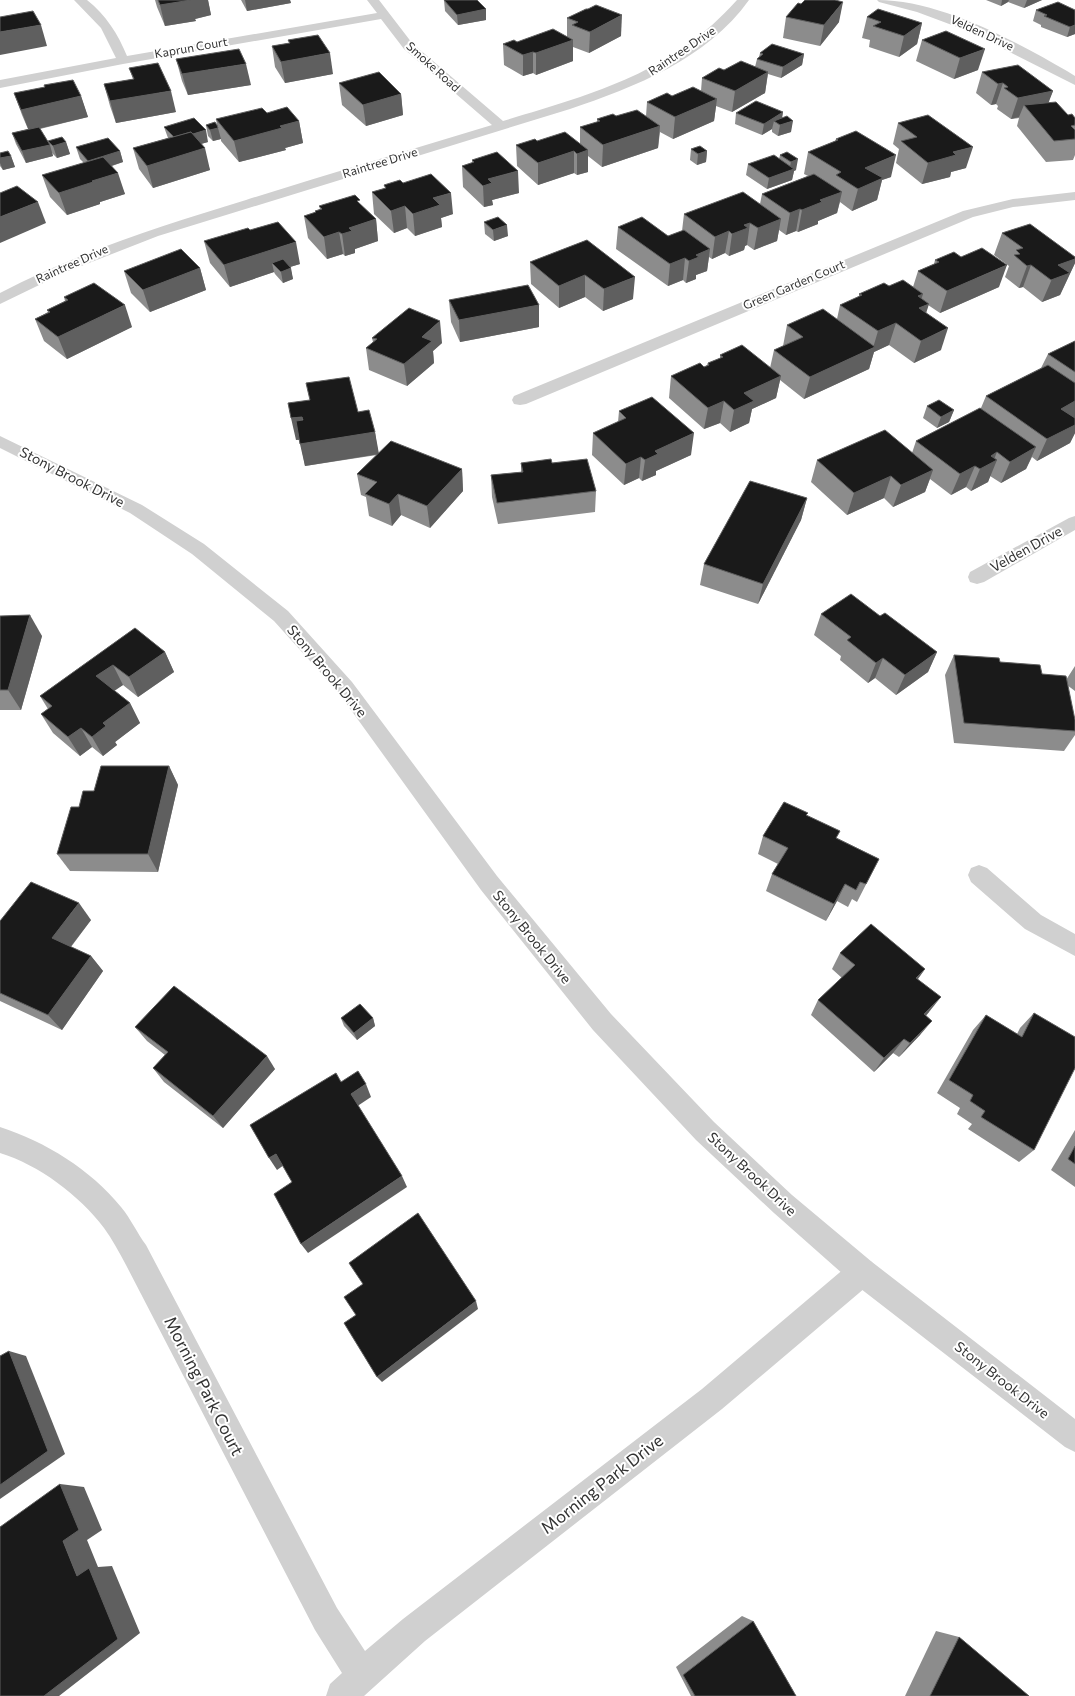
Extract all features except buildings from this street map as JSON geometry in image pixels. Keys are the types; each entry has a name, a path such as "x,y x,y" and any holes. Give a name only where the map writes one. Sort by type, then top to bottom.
{"street":[{"path":"80,0 104,21 113,36 123,60"},
{"name":"Smoke Road","path":"373,0 408,46 501,126"},
{"name":"Raintree Drive","path":"0,299 68,264 160,230 589,99 645,76 695,45 718,27 743,0"},
{"name":"Velden Drive","path":"883,0 930,11 964,23 1055,69 1075,81"},
{"name":"Kaprun Court","path":"0,84 123,60 383,15"},
{"name":"Green Garden Court","path":"520,400 968,214 1013,203 1075,196"},
{"name":"Stony Brook Drive","path":"0,441 136,509 198,548 281,616 345,687 489,883 602,1022 710,1136 783,1204 862,1272 1075,1437"},
{"name":"Velden Drive","path":"977,577 1075,522"},
{"path":"979,875 1033,922 1075,946"},
{"name":"Morning Park Court","path":"0,1140 11,1143 51,1164 78,1184 111,1216 136,1256 326,1619 362,1675"},
{"name":"Morning Park Drive","path":"342,1696 362,1675 414,1630 712,1399 862,1272"}]}
